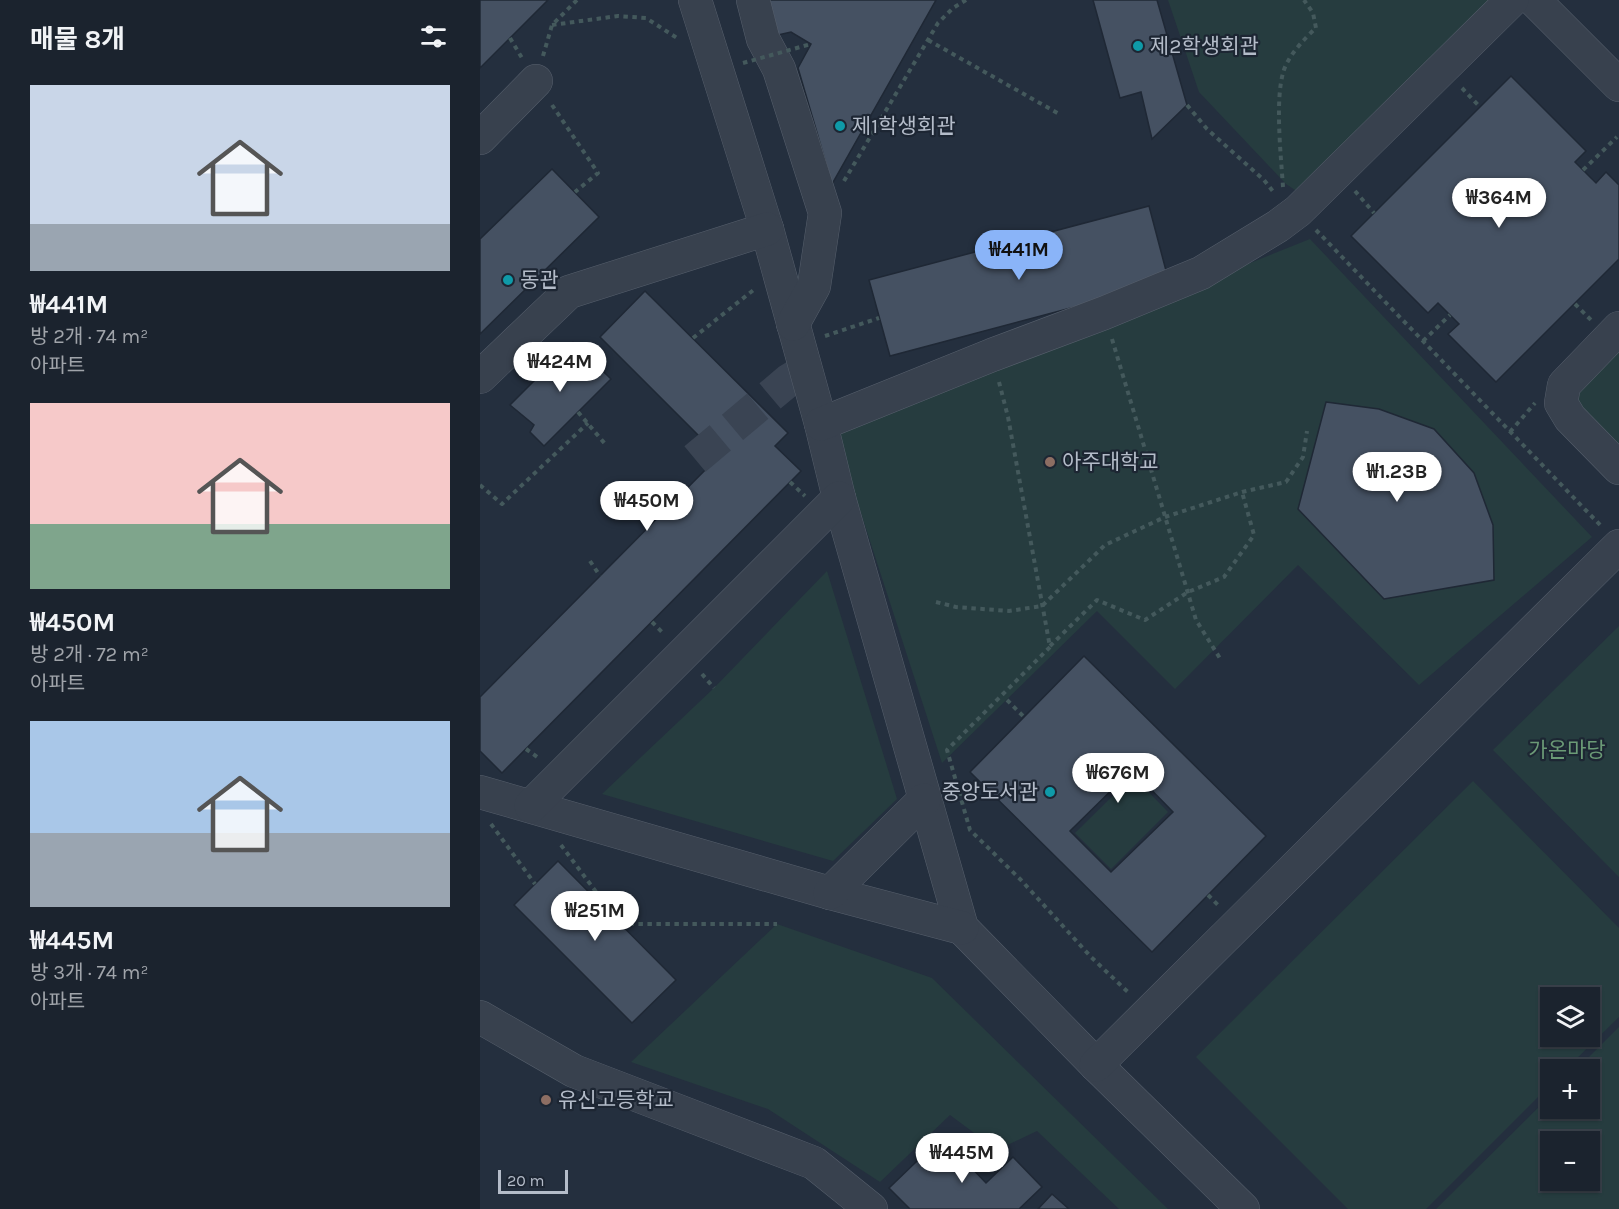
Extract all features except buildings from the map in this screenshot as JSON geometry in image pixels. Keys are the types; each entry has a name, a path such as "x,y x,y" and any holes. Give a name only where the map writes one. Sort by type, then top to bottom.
{"lane":[{"path":"695,0 729,61 778,271 805,331 821,424 838,498 962,928 1096,1065 1243,1209"},
{"path":"753,0 763,39 779,69 825,213 805,331"},
{"path":"821,424 1201,273 1287,214 1512,0"},
{"path":"1534,0 1619,85"},
{"path":"480,138 536,81"},
{"path":"480,377 569,292 767,229"},
{"path":"1605,324 1564,385 1561,403 1570,418 1619,468"},
{"path":"531,807 838,498"},
{"path":"1096,1065 1150,1013 1611,537"},
{"path":"830,893 924,800"},
{"path":"483,805 531,807 830,893 962,928"},
{"path":"480,1017 574,1071 814,1163 871,1209"}],"path":[{"path":"577,0 552,25 618,16 646,18 729,61 811,44"},
{"path":"953,0 953,8"},
{"path":"825,213 938,23 953,8 966,0"},
{"path":"1287,214 1280,129 1283,71 1302,41 1316,28 1313,13 1304,0"},
{"path":"928,40 1061,116"},
{"path":"536,81 598,173 575,192"},
{"path":"1186,105 1207,129 1264,180 1287,214 1423,341 1611,537"},
{"path":"1582,170 1617,137"},
{"path":"693,338 778,271"},
{"path":"1575,303 1605,324"},
{"path":"1104,313 1196,620 1221,660"},
{"path":"1423,341 1450,315"},
{"path":"805,331 879,318"},
{"path":"992,355 1008,417 1050,647"},
{"path":"578,412 606,445"},
{"path":"480,484 502,504 588,423"},
{"path":"936,602 956,607 1009,611 1042,606 1105,545 1165,517 1242,492 1286,482 1303,457 1307,431"},
{"path":"1150,1013 1091,957 1021,880 970,830 947,750 1097,600 1145,620 1188,592 1224,577 1254,535 1242,492"},
{"path":"590,561 600,576"},
{"path":"1007,700 1024,717"},
{"path":"483,805 535,884"},
{"path":"559,843 620,924 777,924"}],"green space":[{"path":"1168,0 1500,0 1301,194 1286,184 1199,92"},
{"path":"1310,239 1592,537 1419,685 1298,565 1175,689 1097,611 942,763 834,430"},
{"path":"1619,343 1619,454 1575,410 1571,391"},
{"path":"827,571 897,799 833,861 602,794 714,688"},
{"name":"가온마당","path":"1619,626 1619,877 1493,750"},
{"path":"1133,776 1168,812 1111,869 1075,833"},
{"path":"1473,781 1619,928 1619,1017 1600,1036 1600,987 1540,987 1540,1047 1588,1047 1576,1059 1540,1059 1540,1095 1426,1209 1348,1209 1196,1057"},
{"path":"777,924 932,978 1168,1209 1119,1209 1037,1131 997,1150 950,1115 880,1182 768,1109 631,1062"},
{"path":"1619,1027 1619,1209 1436,1209 1540,1106 1540,1119 1600,1119 1600,1059 1587,1059"}],"tunnel":[{"path":"695,459 789,380 806,370"}],"place":[{"name":"제2학생회관","path":"1138,46"},
{"name":"제1학생회관","path":"840,126"},
{"name":"동관","path":"508,280"},
{"name":"아주대학교","path":"1050,462"},
{"name":"중앙도서관","path":"1050,792"},
{"name":"유신고등학교","path":"546,1100"}]}
